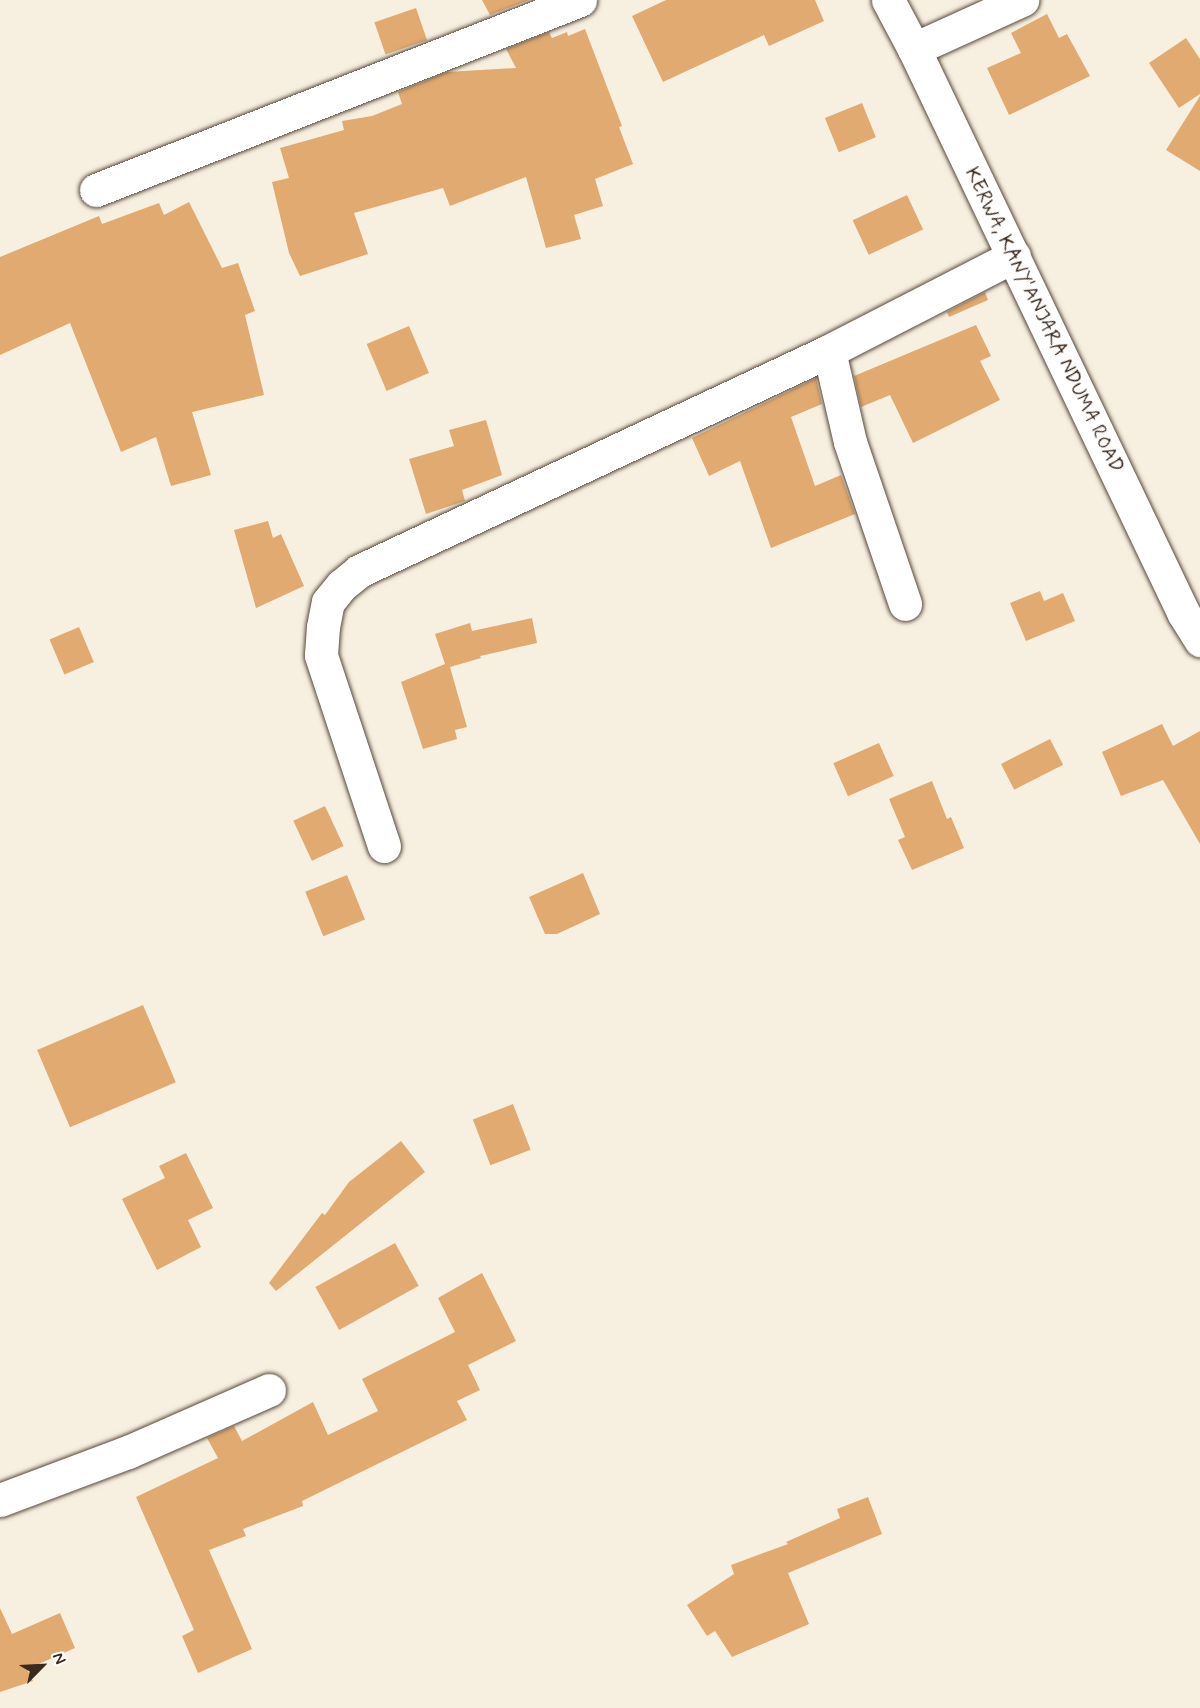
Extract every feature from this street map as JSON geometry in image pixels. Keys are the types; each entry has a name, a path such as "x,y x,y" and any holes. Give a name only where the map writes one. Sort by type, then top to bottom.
{"street":[{"path":"96,190 580,0"},
{"name":"KERWA, KANY'ANJARA NDUMA ROAD","path":"888,0 1014,256 1179,604 1200,640"},
{"path":"914,49 1022,0"},
{"path":"384,846 321,655 328,602 342,585 359,571 829,351 1014,256"},
{"path":"829,351 850,442 905,604"},
{"path":"0,1500 128,1452 269,1390"}],"building":[{"path":"482,0 529,0 490,15"},
{"path":"666,0 815,0 824,21 769,46 764,35 663,82 632,16"},
{"path":"416,8 427,40 385,54 374,22"},
{"path":"1047,14 1059,38 1067,34 1090,76 1009,115 987,68 1021,53 1011,33"},
{"path":"585,29 622,126 619,127 633,164 595,179 603,206 574,215 581,239 546,248 526,177 450,206 443,188 354,213 368,254 300,276 289,253 272,182 289,178 280,148 344,130 342,121 372,116 402,104 398,92 447,72 516,68 506,49 549,32 552,38 567,32 568,36"},
{"path":"1186,38 1200,59 1200,94 1179,108 1149,63"},
{"path":"1200,96 1200,171 1166,150"},
{"path":"862,103 876,137 839,152 825,118"},
{"path":"907,195 923,229 869,255 853,220"},
{"path":"189,202 222,268 238,263 255,311 245,315 264,395 192,412 211,475 171,486 156,437 121,452 70,323 0,355 0,257 99,216 102,224 159,203 164,215"},
{"path":"985,292 988,300 949,317 947,312"},
{"path":"976,325 991,356 980,361 1000,400 913,443 890,395 861,407 854,376"},
{"path":"409,326 429,373 387,391 367,344"},
{"path":"816,378 822,404 791,417 815,486 841,475 855,514 771,548 740,461 709,476 692,438"},
{"path":"486,420 502,475 462,490 465,501 426,514 409,459 454,446 449,430"},
{"path":"268,521 273,538 281,534 304,586 256,608 234,530"},
{"path":"1040,591 1044,601 1063,593 1075,621 1026,641 1010,603"},
{"path":"532,618 537,643 480,656 481,658 450,667 467,727 455,730 457,739 423,749 401,682 445,664 435,634 470,623 472,631"},
{"path":"79,627 94,662 64,674 50,640"},
{"path":"1162,724 1173,746 1200,731 1200,844 1163,780 1121,796 1102,752"},
{"path":"1050,739 1063,765 1014,790 1001,764"},
{"path":"879,743 894,776 848,796 833,763"},
{"path":"932,781 947,819 951,817 964,848 912,870 898,840 905,837 889,799"},
{"path":"325,806 344,846 312,861 293,821"},
{"path":"583,873 600,914 557,934 545,934 529,897"},
{"path":"347,875 365,920 323,936 305,892"},
{"path":"143,1005 176,1082 70,1127 37,1050"},
{"path":"513,1104 531,1150 490,1165 473,1119"},
{"path":"401,1141 425,1172 276,1291 269,1283 322,1213 325,1215 349,1182"},
{"path":"186,1153 213,1208 188,1220 201,1247 157,1270 122,1199 165,1178 159,1166"},
{"path":"395,1243 419,1286 339,1330 315,1287"},
{"path":"482,1273 516,1341 468,1365 480,1390 457,1401 467,1420 302,1501 303,1506 243,1529 246,1536 209,1550 252,1649 198,1673 182,1636 194,1630 136,1497 218,1458 207,1438 234,1426 242,1441 313,1402 328,1435 378,1411 362,1379 455,1332 438,1298"},
{"path":"868,1497 882,1534 788,1573 809,1624 732,1657 715,1631 707,1636 687,1605 734,1574 731,1565 788,1544 786,1542 840,1518 837,1509"},
{"path":"0,1608 12,1634 60,1613 75,1648 27,1669 33,1681 0,1692"}]}
